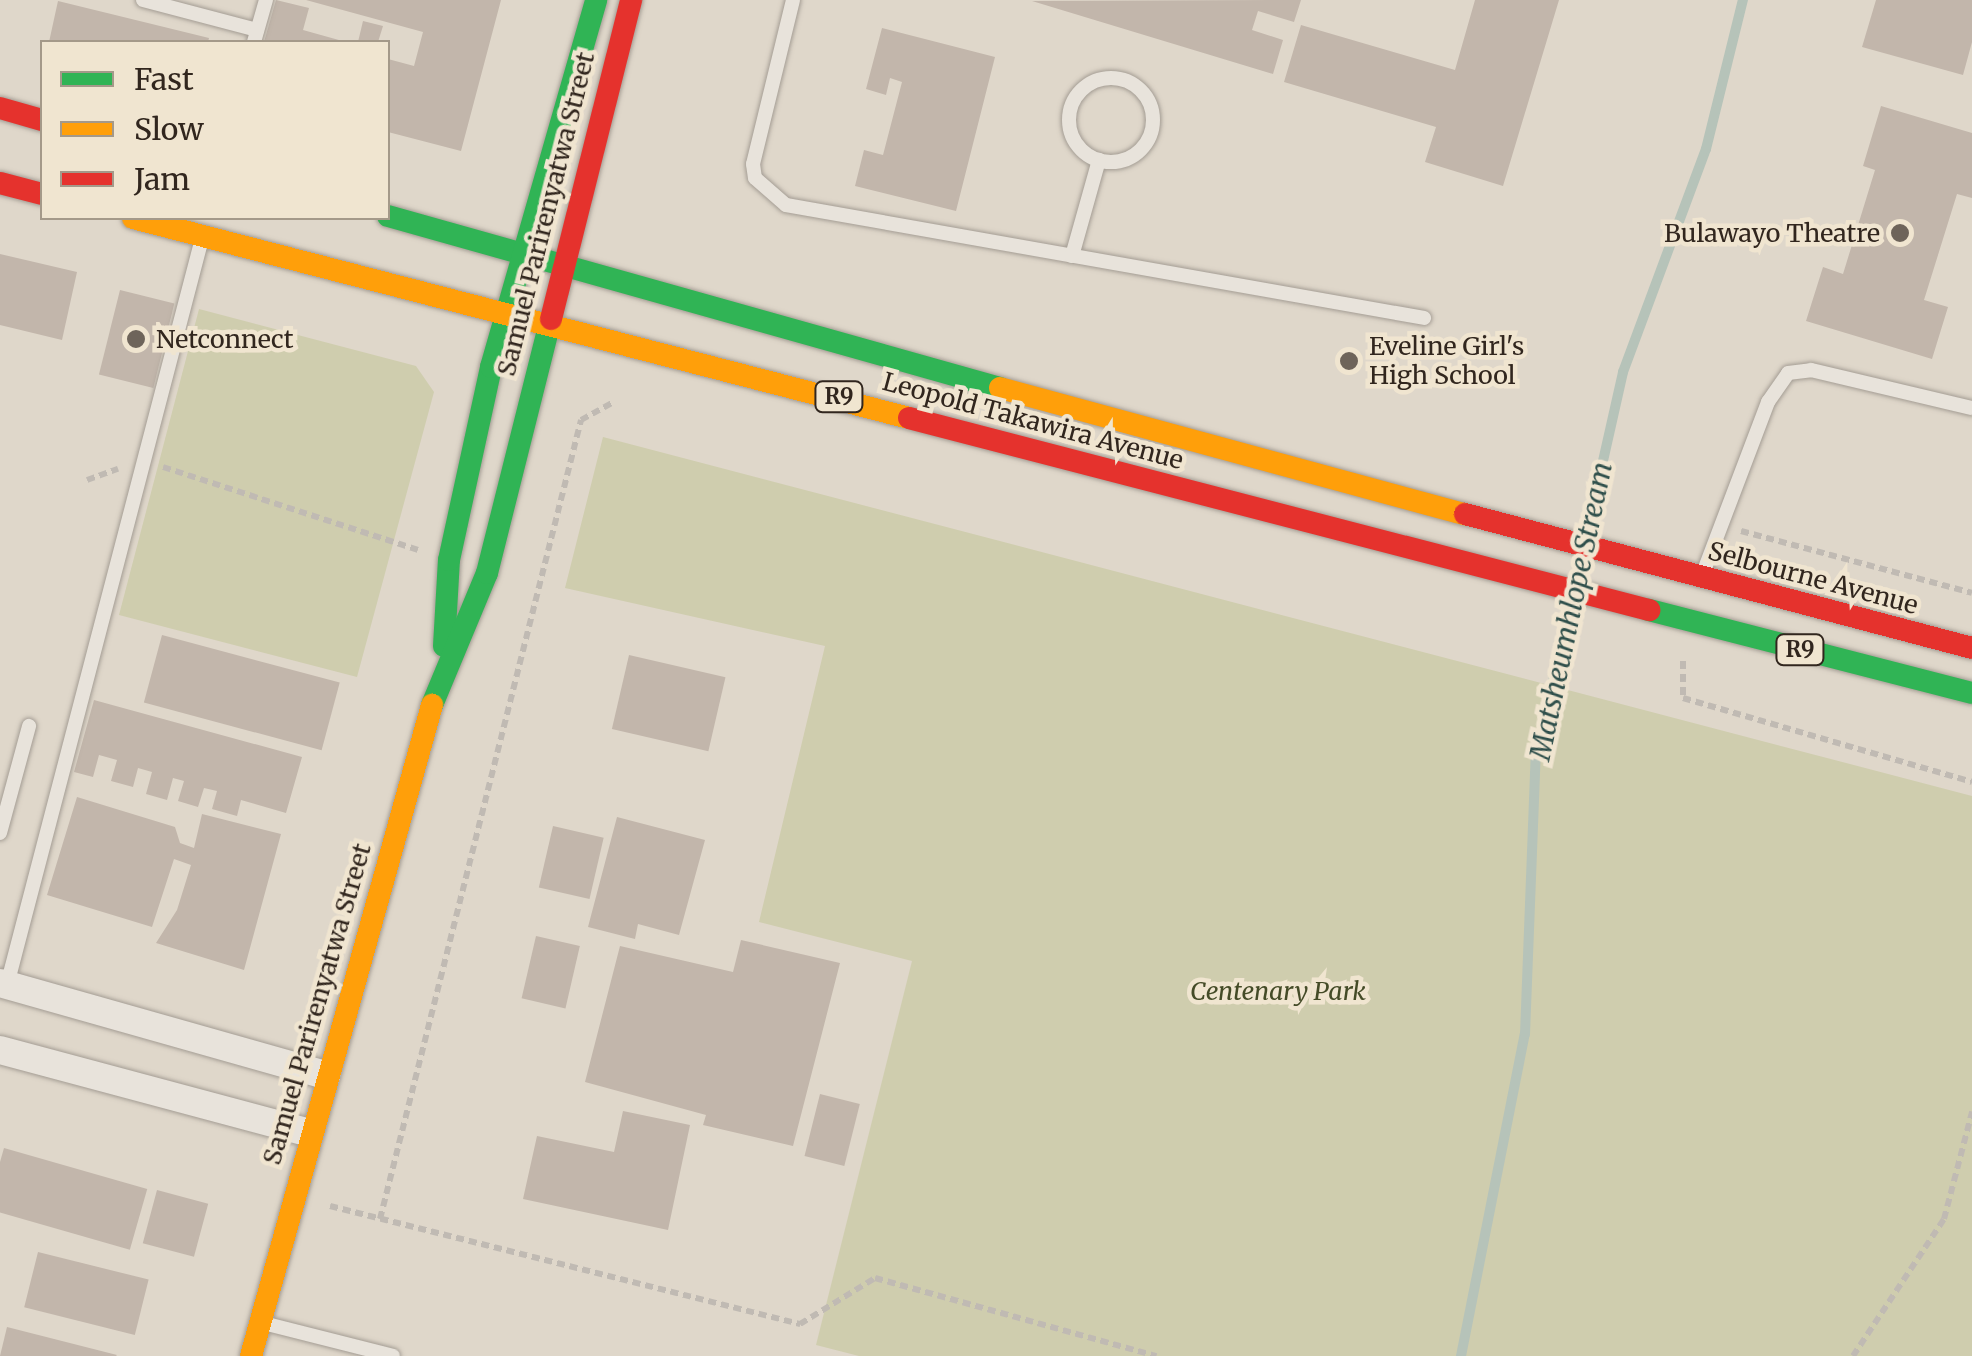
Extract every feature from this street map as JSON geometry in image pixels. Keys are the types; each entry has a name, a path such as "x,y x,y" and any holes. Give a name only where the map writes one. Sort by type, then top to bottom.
{"main road":[{"name":"Samuel Parirenyatwa Street","path":"442,670 449,560 506,312 596,0"},
{"name":"Samuel Parirenyatwa Street","path":"250,1356 290,1196 442,670 488,573 560,266 631,0"},
{"path":"0,108 40,119"},
{"path":"0,183 40,193"},
{"name":"Leopold Takawira Avenue","path":"390,217 1640,562"},
{"name":"Leopold Takawira Avenue","path":"142,220 1683,620"},
{"name":"Selbourne Avenue","path":"1640,562 1972,648"},
{"name":"R9","path":"1683,620 1972,694"}],"street":[{"path":"4,984 326,1075"},
{"path":"1,1054 309,1134"}],"lane":[{"path":"143,0 256,36 266,0"},
{"path":"793,0 753,164 755,178 786,205 1424,318"},
{"path":"1127,81 1148,99 1148,140 1127,158 1099,160 1077,144 1072,106 1088,85 1127,81"},
{"path":"1072,256 1099,160"},
{"path":"4,984 203,236"},
{"path":"1701,578 1768,402 1788,372 1811,370 1972,408"},
{"path":"0,833 29,726"},
{"path":"259,1322 394,1356"}],"path":[{"path":"380,1219 581,420 612,403"},
{"path":"87,480 142,460 449,560"},
{"path":"1721,526 1972,593"},
{"path":"1683,620 1683,698 1972,782"},
{"path":"1853,1356 1944,1219 1972,1112"},
{"path":"290,1196 800,1324 874,1278 1156,1356"}],"green space":[{"path":"199,309 416,366 434,392 357,677 119,615"},
{"name":"Centenary Park","path":"603,437 1972,796 1972,1356 859,1356 816,1345 912,961 759,922 825,646 565,588"}],"building":[{"path":"276,0 309,8 303,30 339,40 265,40"},
{"path":"306,0 501,0 461,151 390,133 390,60 414,66 423,32"},
{"path":"1301,0 1294,22 1258,11 1252,30 1283,40 1273,74 1032,1"},
{"path":"1475,0 1559,0 1503,186 1425,162 1436,127 1284,82 1301,25 1455,70"},
{"path":"1876,0 1972,0 1972,42 1963,75 1862,47"},
{"path":"58,1 209,38 208,40 49,40"},
{"path":"363,21 383,26 379,40 358,40"},
{"path":"882,28 995,57 956,211 855,186 864,150 883,155 902,82 890,78 886,95 866,89"},
{"name":"Bulawayo Theatre","path":"1881,106 1972,133 1972,198 1957,194 1924,300 1948,307 1932,359 1806,321 1823,267 1843,274 1875,170 1863,166"},
{"path":"0,254 77,272 62,340 0,325"},
{"name":"Netconnect","path":"120,290 174,304 153,388 99,374"},
{"path":"162,635 340,683 322,750 144,703"},
{"path":"629,655 725,677 708,751 612,729"},
{"path":"94,700 302,757 286,813 241,800 237,816 212,809 217,791 204,788 198,807 178,801 184,781 173,778 167,800 146,794 152,772 138,768 133,787 111,781 117,760 99,755 93,777 74,772"},
{"path":"77,797 175,827 180,843 194,848 202,814 281,834 244,970 156,943 177,910 191,865 174,859 152,927 47,895"},
{"path":"617,817 705,840 679,935 638,924 635,939 588,927"},
{"path":"553,826 604,838 589,899 539,887"},
{"path":"536,936 580,946 565,1008 522,998"},
{"path":"741,940 840,963 793,1146 703,1125 706,1115 585,1082 620,946 733,972"},
{"path":"820,1094 860,1104 844,1166 805,1156"},
{"path":"623,1111 690,1125 668,1230 523,1199 537,1136 614,1152"},
{"path":"4,1148 147,1189 130,1250 0,1212 0,1162"},
{"path":"157,1190 208,1204 194,1257 143,1243"},
{"path":"38,1252 149,1280 135,1335 24,1307"},
{"path":"7,1327 117,1355 0,1356"}],"waterway":[{"name":"Matsheumhlope Stream","path":"1587,532 1623,372 1706,149 1743,0"},
{"name":"Matsheumhlope Stream","path":"1461,1356 1525,1034 1536,754 1571,602"}],"traffic: fast":[{"path":"444,646 449,560 491,367 596,0"},
{"path":"390,217 1000,388"},
{"path":"432,705 487,573 551,319"},
{"path":"1649,610 1972,693"}],"traffic: slow":[{"path":"141,220 909,418"},
{"path":"1000,388 1465,514"},
{"path":"251,1356 432,705"}],"traffic: jam":[{"path":"551,319 631,0"},
{"path":"0,108 40,119"},
{"path":"0,183 40,193"},
{"path":"909,418 1649,610"},
{"path":"1465,514 1972,648"}],"place":[{"name":"Bulawayo Theatre","path":"1900,233"},
{"name":"Netconnect","path":"136,339"},
{"name":"Eveline Girl's High School","path":"1349,361"}]}
